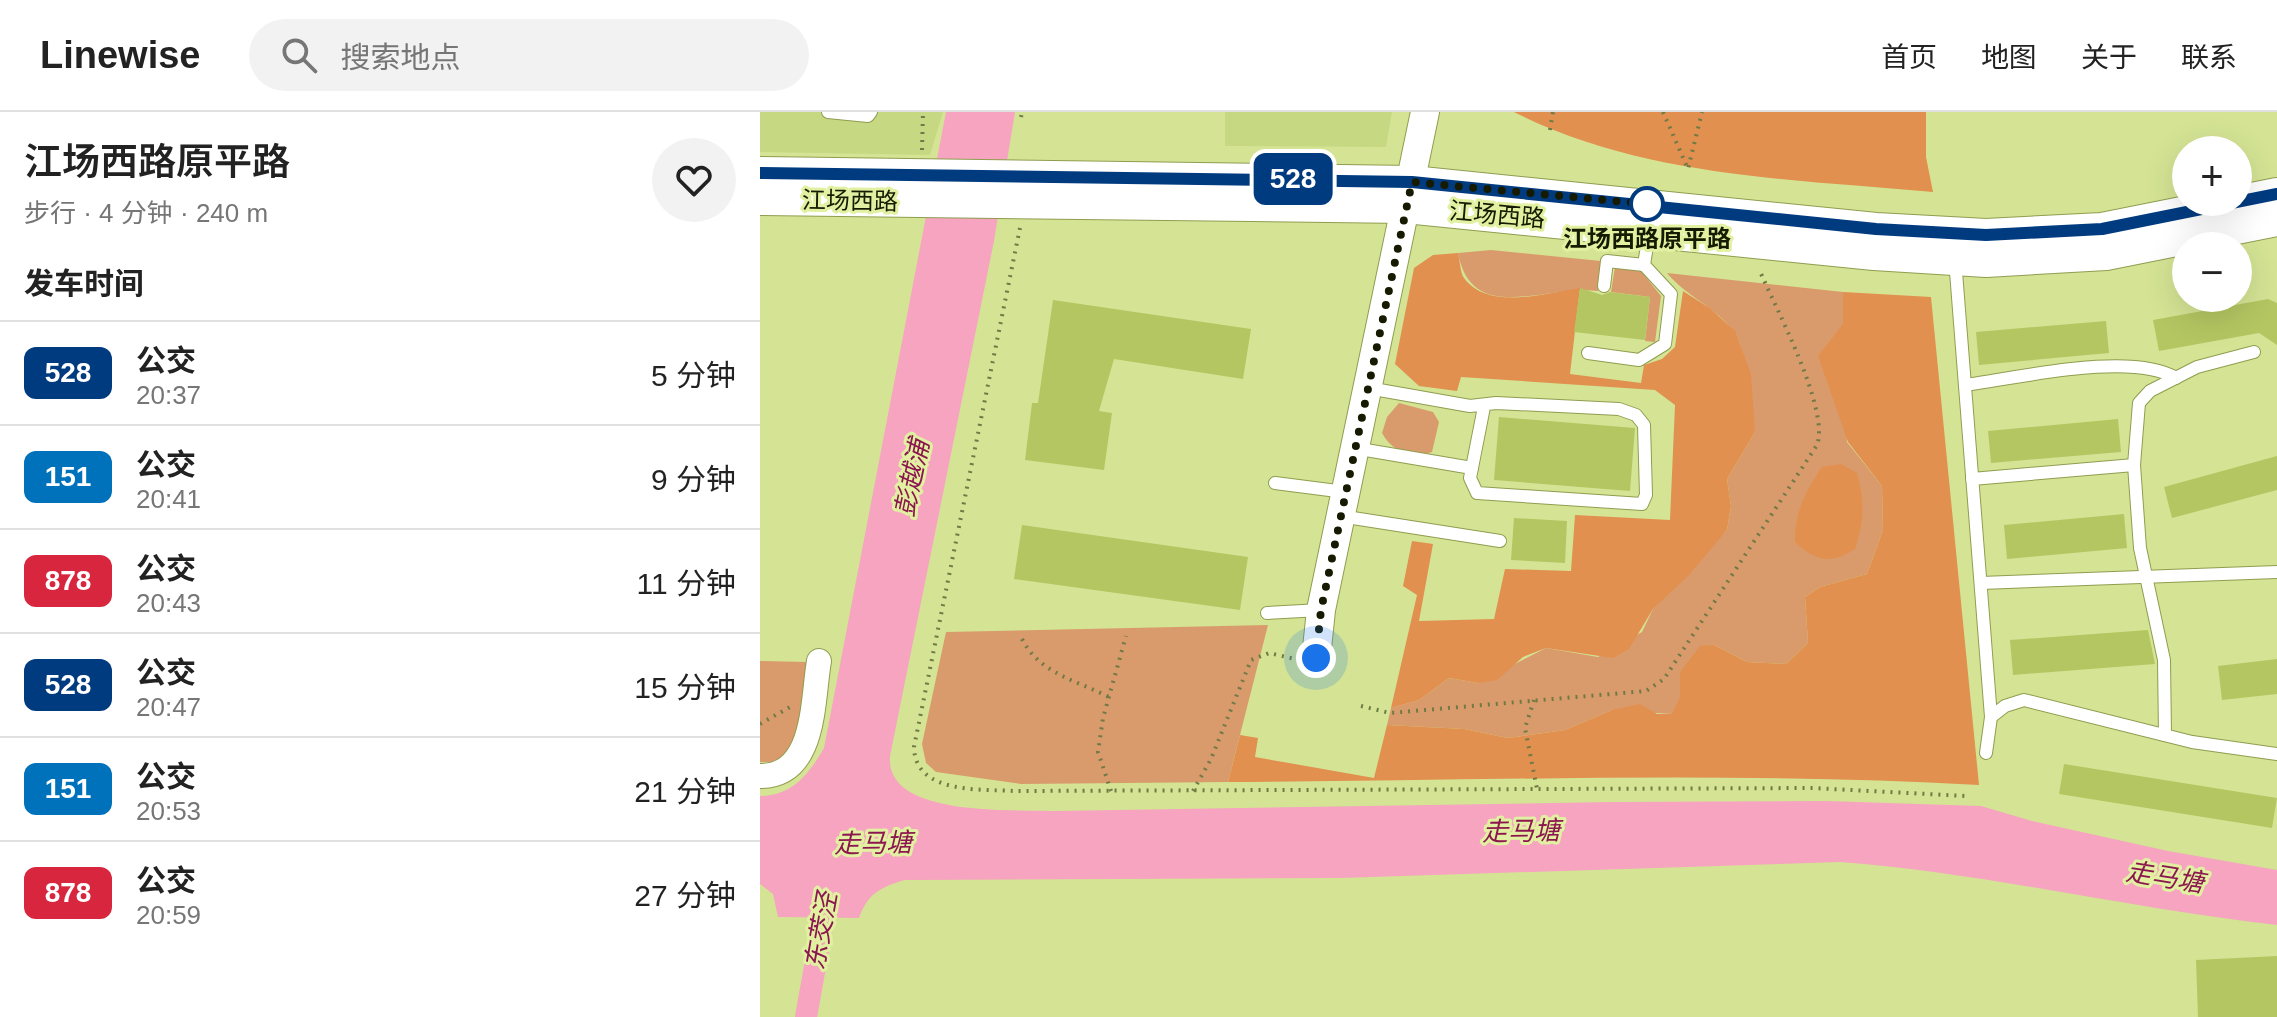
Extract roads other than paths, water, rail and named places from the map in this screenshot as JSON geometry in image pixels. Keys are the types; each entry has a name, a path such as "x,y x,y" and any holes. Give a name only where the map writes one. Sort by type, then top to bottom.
{"main road":[{"name":"江场西路","path":"760,173 1041,194 1409,195 1986,235 2102,229 2277,194"},
{"name":"江场西路","path":"760,199 925,185"},
{"name":"江场西路","path":"1409,195 1649,230 1955,259 2074,258 2277,220"}],"street":[{"path":"1316,658 1321,610 1425,112"},
{"path":"760,776 784,772 796,762 806,744 819,661"}],"lane":[{"path":"828,112 868,116 871,112"},
{"path":"1644,265 1649,230"},
{"path":"1955,259 1991,717 1986,753"},
{"path":"1588,353 1639,360 1665,344 1671,294 1644,265 1607,261 1604,286"},
{"path":"2165,735 2164,660 2144,577 2134,465 2139,403 2150,391 2197,367 2254,352"},
{"path":"1965,385 2117,365 2161,369 2176,378"},
{"path":"1368,388 1484,407 1496,403 1619,409 1636,415 1644,425 1646,495 1642,504 1629,506 1484,496 1472,486 1472,468 1484,407"},
{"path":"1354,448 1472,468"},
{"path":"1972,479 2134,465"},
{"path":"1275,483 1343,504 1500,541"},
{"path":"1981,583 2277,572"},
{"path":"1267,613 1321,610"},
{"path":"1991,717 2005,706 2024,700 2165,735 2277,754"}],"water":[{"path":"946,112 1015,112 994,241 890,756 894,776 908,790 929,800 955,806 1054,811 1612,802 1826,801 1981,806 2032,821 2168,851 2277,870 2277,925 1950,874 1840,862 1341,878 904,880 876,893 866,903 859,918 778,917 773,894 760,884 760,796 781,792 798,782 824,748"}],"waterway":[{"name":"东茭泾","path":"806,1017 829,888"}],"place":[{"name":"江场西路原平路","path":"1647,204"}],"water label":[{"name":"彭越浦","path":"912,478"},
{"name":"走马塘","path":"1521,831"},
{"name":"走马塘","path":"873,843"},
{"name":"走马塘","path":"2165,877"}]}
